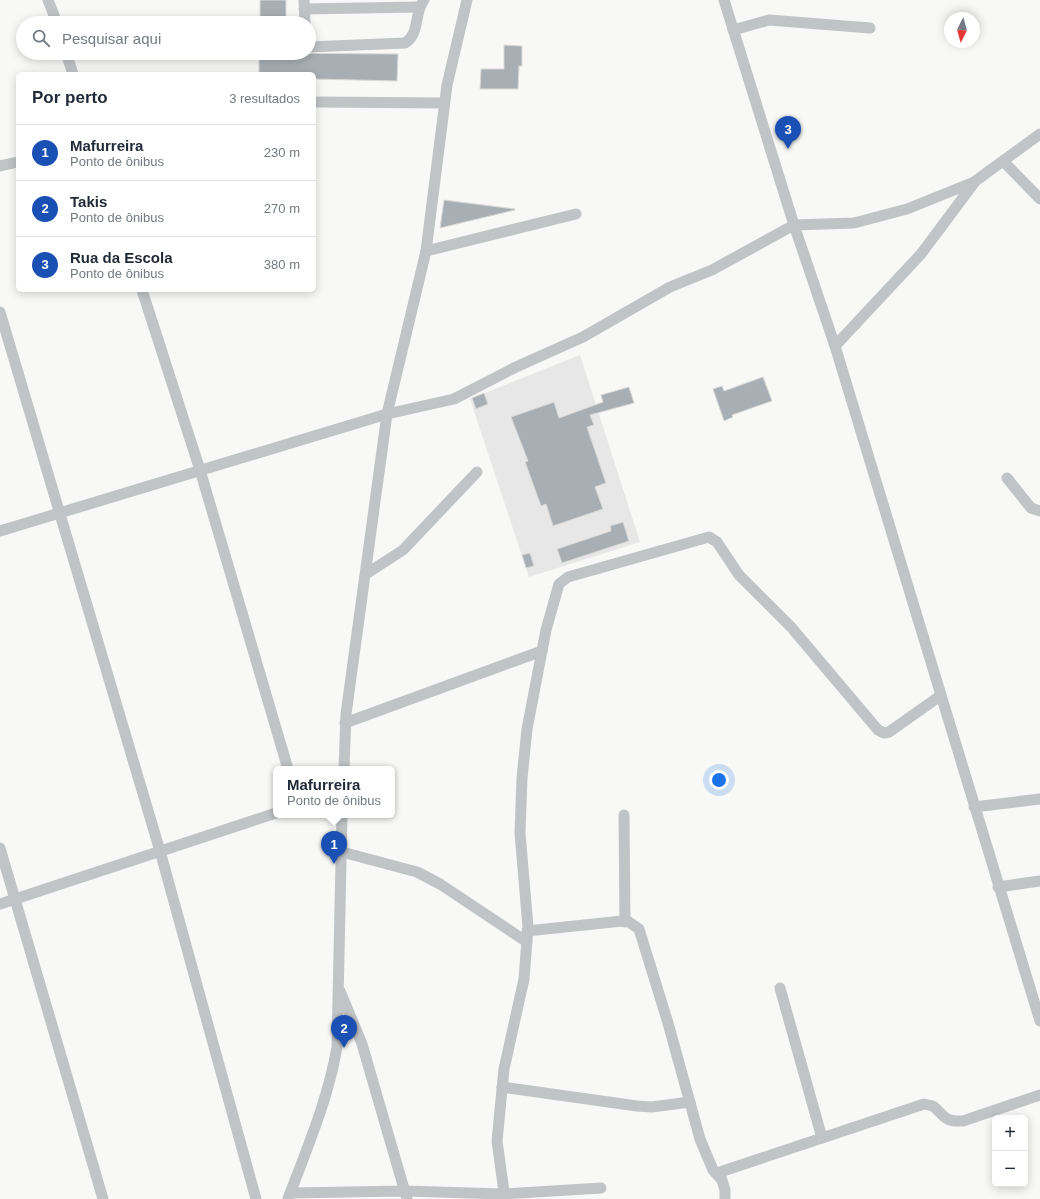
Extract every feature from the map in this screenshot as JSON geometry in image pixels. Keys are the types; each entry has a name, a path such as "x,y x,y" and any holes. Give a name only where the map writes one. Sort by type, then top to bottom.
{"street":[{"path":"48,0 54,16"},
{"path":"344,766 345,723 387,414 426,251 444,103 467,0"},
{"path":"724,0 794,225 835,346 998,887 1040,1019"},
{"path":"305,16 304,5 422,3 414,35 405,43 316,46"},
{"path":"734,30 769,20 870,28"},
{"path":"68,60 72,72"},
{"path":"316,102 444,103"},
{"path":"0,531 387,414 454,399 516,367 583,337 670,287 712,270 794,225 854,223 907,209 974,182 1039,136"},
{"path":"0,166 16,162"},
{"path":"1004,162 1040,199"},
{"path":"835,346 920,254 974,182"},
{"path":"426,251 576,214"},
{"path":"143,292 200,470 287,766"},
{"path":"0,312 160,850 256,1199"},
{"path":"366,574 403,550 477,472"},
{"path":"1007,478 1031,508 1040,511"},
{"path":"504,1196 497,1140 504,1069 524,979 527,936 520,833 522,778 527,729 542,651 558,584 568,577 709,537 717,542 739,576 791,627 878,730 884,733 889,732 940,696"},
{"path":"345,723 542,651"},
{"path":"974,807 1040,799"},
{"path":"0,904 273,814"},
{"path":"624,815 625,922"},
{"path":"342,818 337,1047 332,1077 322,1111 288,1197 406,1195 504,1196 601,1188"},
{"path":"0,848 103,1199"},
{"path":"342,852 417,872 527,936 625,922 634,924 639,929 705,1151 713,1170 717,1173 726,1190 725,1199"},
{"path":"998,887 1040,881"},
{"path":"339,988 362,1044 406,1195"},
{"path":"780,988 822,1138"},
{"path":"502,1087 637,1106 652,1107 690,1102"},
{"path":"717,1173 924,1104 933,1106 944,1118 952,1122 963,1121 1040,1095"}],"shaded area":[{"path":"580,355 640,542 529,577 470,399"}],"building":[{"path":"260,0 286,0 286,16 260,16"},
{"path":"504,45 522,46 522,66 519,66 518,89 480,89 481,69 504,69"},
{"path":"316,53 398,54 397,81 316,79 316,72 259,72 259,60 316,60"},
{"path":"444,200 515,209 515,210 440,228"},
{"path":"763,377 772,401 732,415 733,417 724,421 713,389 722,386 724,391"},
{"path":"629,387 634,403 590,415 594,425 587,427 606,483 595,487 603,509 553,526 546,504 541,506 525,462 528,461 511,417 554,402 559,418 603,402 601,395"},
{"path":"484,393 488,404 476,409 472,398"},
{"path":"623,522 629,541 562,563 557,549 611,531 610,526"},
{"path":"530,553 534,566 526,568 522,555"}],"place":[{"name":"Rua da Escola","path":"788,149"},
{"name":"Mafurreira","path":"334,864"},
{"name":"Takis","path":"344,1048"}]}
